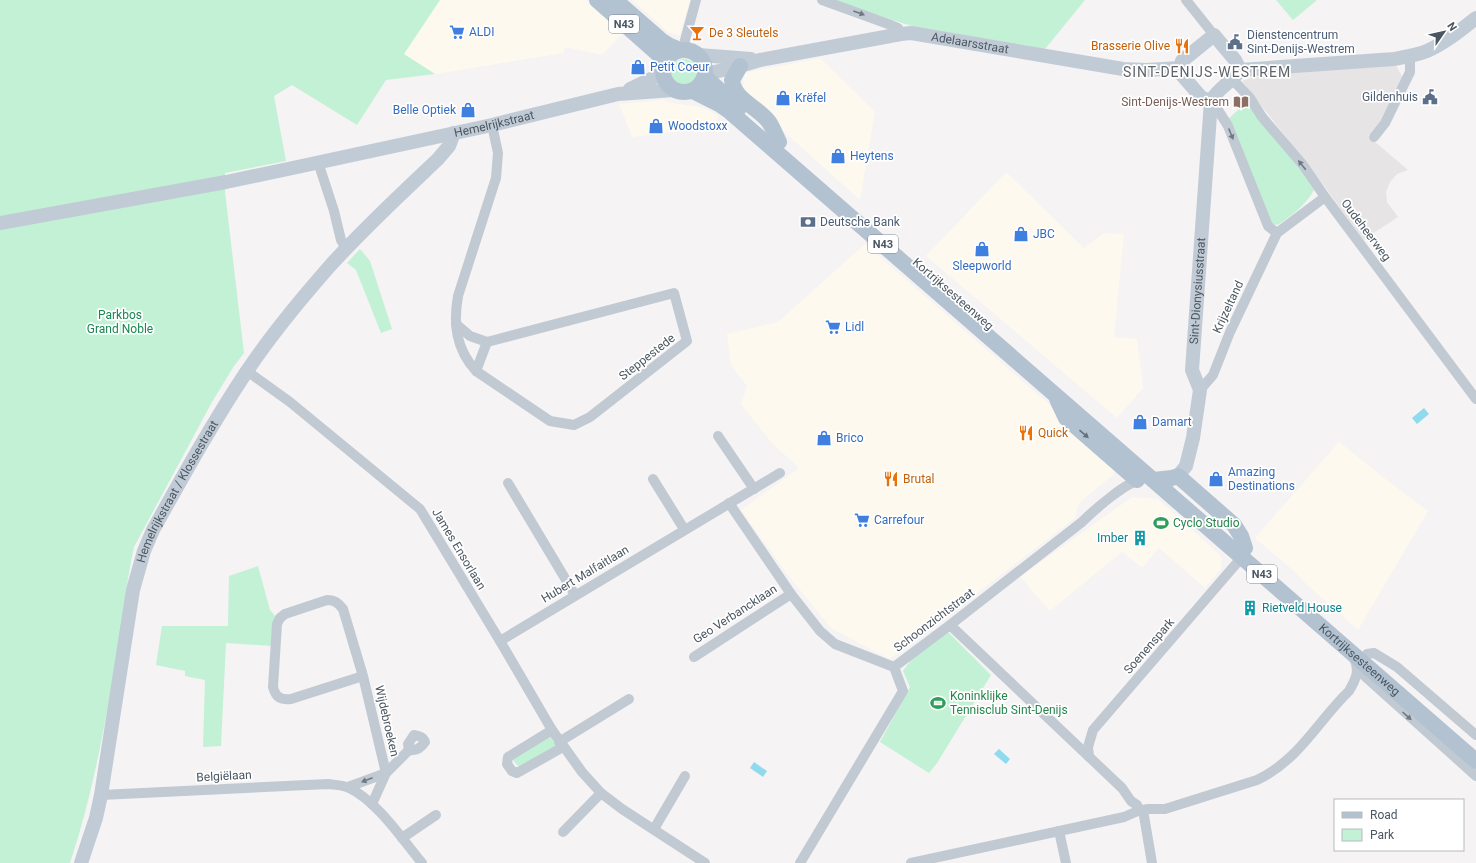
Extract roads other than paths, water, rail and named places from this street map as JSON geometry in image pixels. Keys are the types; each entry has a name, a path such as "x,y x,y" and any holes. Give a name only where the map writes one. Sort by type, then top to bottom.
{"main road":[{"name":"N43","path":"597,0 664,65 664,78 669,86 674,90 683,93 693,91"},
{"name":"N43","path":"615,0 662,41 670,46 691,51 699,55 705,64 706,76"},
{"path":"664,65 672,53 682,50"},
{"name":"N43","path":"740,66 732,80 734,90 769,122 779,142"},
{"path":"693,91 703,82 706,76"},
{"name":"Kortrijksesteenweg","path":"706,76 779,142 1166,478 1244,553 1348,649 1476,760"},
{"name":"Kortrijksesteenweg","path":"693,91 719,104 729,111 1054,392 1166,478 1234,525 1241,536 1244,553 1370,654 1476,750"},
{"name":"N43","path":"1054,392 1066,418 1137,480"}],"street":[{"path":"682,50 696,0"},
{"path":"822,0 891,24 898,28 901,34"},
{"path":"1186,0 1235,60 1236,75"},
{"path":"1211,101 1216,93 1236,75 1394,59 1410,56 1427,51 1438,45 1476,18"},
{"name":"Adelaarsstraat","path":"706,76 760,60 911,33 1123,69 1146,70 1180,68"},
{"path":"1214,35 1182,61 1180,68 1181,74 1201,97 1211,101 1228,126 1268,226 1277,233"},
{"name":"Adelaarsstraat","path":"699,55 760,60"},
{"path":"1374,137 1385,123 1410,72 1410,56"},
{"name":"Hemelrijkstraat","path":"346,248 438,159 449,146 454,133 618,94 657,76 664,65"},
{"name":"Oudeheerweg","path":"1236,75 1262,117 1303,165 1325,197 1476,399"},
{"name":"Hemelrijkstraat","path":"618,94 674,90"},
{"name":"Sint-Dionysiusstraat","path":"1200,390 1192,370 1211,101"},
{"name":"Steppestede","path":"486,342 674,293 687,341 590,418 574,425 550,421 476,371 467,361 459,343 456,324 456,310 458,296 496,178 498,154 492,125"},
{"path":"0,223 226,182 454,133"},
{"path":"318,162 334,211 341,240 346,248"},
{"name":"Krijzeltand","path":"1200,390 1213,375 1230,332 1277,233 1325,197"},
{"name":"Hemelrijkstraat / Klossestraat","path":"82,863 96,818 101,795 133,590 144,551 153,530 223,409 247,371 288,316 346,248"},
{"path":"456,324 470,336 486,342 476,371"},
{"name":"James Ensorlaan","path":"247,371 295,406 420,509 561,745 582,772 601,792 705,863"},
{"path":"1137,480 1166,478 1186,466 1193,438 1200,390"},
{"path":"718,436 754,489"},
{"name":"Hubert Malfaitlaan","path":"500,641 684,529 780,473"},
{"path":"653,478 684,529"},
{"name":"Schoonzichtstraat","path":"800,863 903,691 894,667 1082,522 1092,512 1137,480"},
{"path":"508,484 575,595"},
{"name":"Geo Verbancklaan","path":"729,503 791,594 820,631 835,644 894,667"},
{"name":"Soenenspark","path":"1089,757 1088,747 1093,730 1244,553"},
{"name":"Geo Verbancklaan","path":"694,657 791,594"},
{"name":"Wijdebroeken","path":"363,676 291,699 284,700 279,698 273,687 277,624 280,618 285,614 327,600 333,600 343,609 363,676 386,773"},
{"path":"950,625 1122,788 1131,801 1137,805 1152,863"},
{"path":"911,863 1124,817 1138,812 1165,809 1257,780 1283,765 1349,691 1358,670 1354,658 1348,649"},
{"name":"Kortrijksesteenweg","path":"1370,654 1396,667 1476,735"},
{"name":"Kortrijksesteenweg","path":"1358,670 1476,776"},
{"path":"1349,691 1363,686 1373,685"},
{"path":"552,730 508,757 507,764 512,771 517,773 629,699"},
{"name":"Belgiëlaan","path":"372,804 386,773 408,750"},
{"name":"Belgiëlaan","path":"348,787 386,773"},
{"path":"654,829 685,776"},
{"name":"Belgiëlaan","path":"101,795 328,784 348,787 361,794 372,804 422,863"},
{"path":"563,832 601,792"},
{"path":"402,838 436,815"},
{"path":"1059,831 1066,863"}],"water":[{"path":"1424,408 1429,414 1417,424 1412,418"},
{"path":"999,749 1010,759 1006,764 994,754"},
{"path":"754,762 767,771 763,777 750,768"}],"place":[{"name":"ALDI","path":"457,32"},
{"name":"De 3 Sleutels","path":"697,33"},
{"name":"Dienstencentrum Sint-Denijs-Westrem","path":"1235,42"},
{"name":"Brasserie Olive","path":"1182,46"},
{"name":"Petit Coeur","path":"638,67"},
{"name":"Gildenhuis","path":"1430,97"},
{"name":"Krëfel","path":"783,98"},
{"name":"Sint-Denijs-Westrem","path":"1241,102"},
{"name":"Belle Optiek","path":"468,110"},
{"name":"Woodstoxx","path":"656,126"},
{"name":"Heytens","path":"838,156"},
{"name":"Deutsche Bank","path":"808,222"},
{"name":"JBC","path":"1021,234"},
{"name":"Sleepworld","path":"982,249"},
{"name":"Lidl","path":"833,327"},
{"name":"Damart","path":"1140,422"},
{"name":"Quick","path":"1026,433"},
{"name":"Brico","path":"824,438"},
{"name":"Brutal","path":"891,479"},
{"name":"Amazing Destinations","path":"1216,479"},
{"name":"Carrefour","path":"862,520"},
{"name":"Cyclo Studio","path":"1161,523"},
{"name":"Imber","path":"1140,538"},
{"name":"Rietveld House","path":"1250,608"},
{"name":"Koninklijke Tennisclub Sint-Denijs","path":"938,703"}],"district":[{"name":"SINT-DENIJS-WESTREM","path":"1207,72"}],"park label":[{"name":"Parkbos Grand Noble","path":"120,322"}]}
